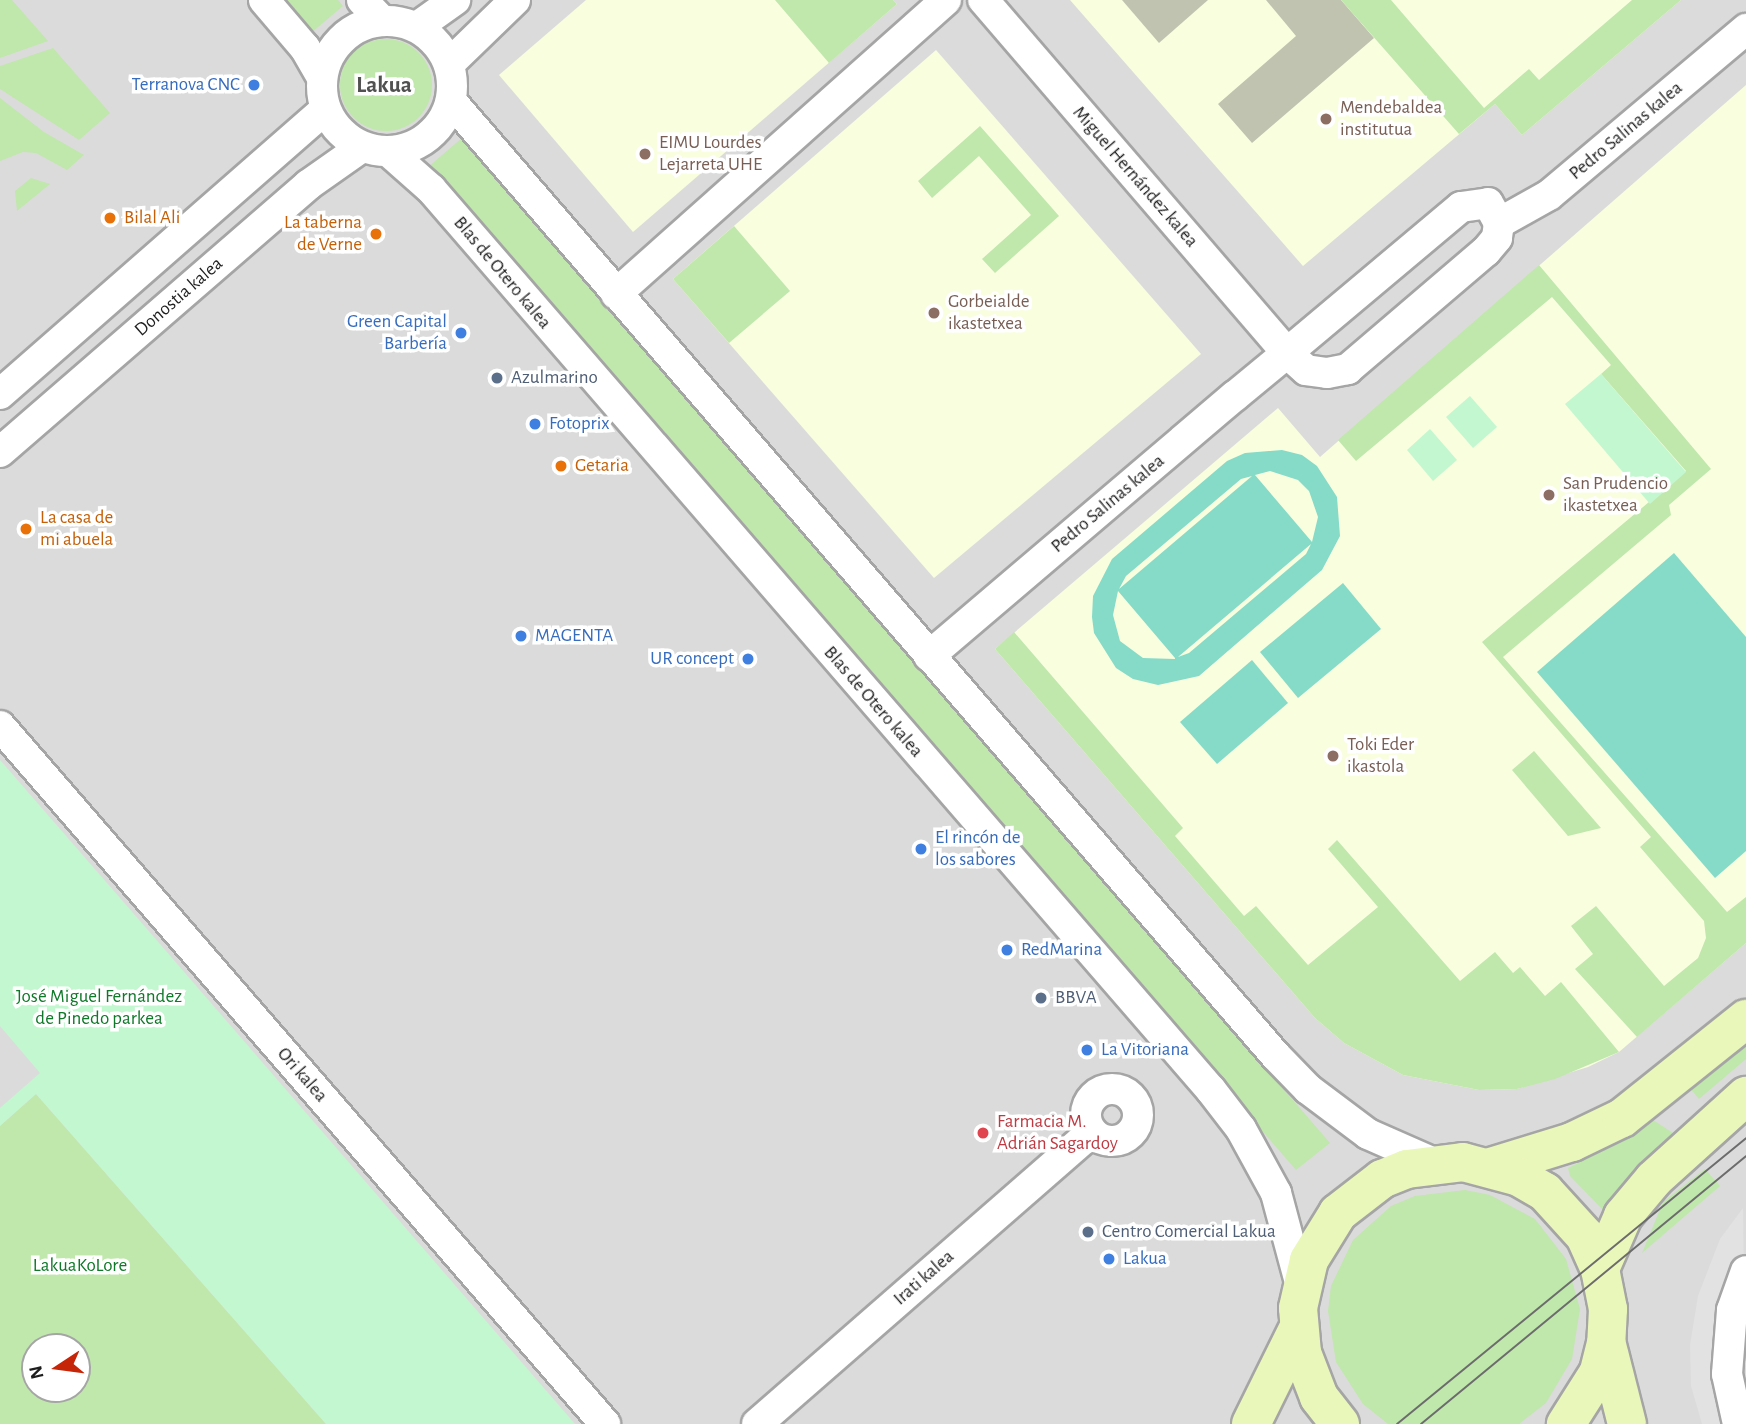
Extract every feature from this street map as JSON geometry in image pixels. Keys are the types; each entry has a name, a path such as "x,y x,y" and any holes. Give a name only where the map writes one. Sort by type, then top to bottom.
{"main road":[{"path":"1491,1167 1572,1142 1622,1118 1746,1019"},
{"path":"1601,1269 1623,1216 1654,1179 1746,1096"},
{"path":"1340,1424 1309,1375 1298,1329 1301,1286 1321,1235 1338,1213 1382,1179 1434,1163 1491,1167 1519,1177 1567,1212 1601,1269 1608,1310 1606,1343 1599,1372 1566,1424"},
{"path":"1251,1424 1298,1329"},
{"path":"1606,1343 1627,1424"}],"street":[{"path":"264,0 305,48 322,78"},
{"path":"417,27 455,0"},
{"path":"449,64 514,0"},
{"path":"616,295 946,0"},
{"name":"Miguel Hernández kalea","path":"983,0 1287,353"},
{"path":"372,10 417,27 436,42 449,64 451,101 443,121 429,138 375,150 334,124 325,108 322,78 326,61 348,33 372,10"},
{"name":"Pedro Salinas kalea","path":"929,656 1461,207 1488,203 1499,223 1549,195 1746,29"},
{"path":"451,101 929,656 1308,1089 1368,1134 1434,1163"},
{"path":"0,394 325,108"},
{"name":"Donostia kalea","path":"0,452 308,185 375,150"},
{"name":"Blas de Otero kalea","path":"375,150 431,189 1211,1090 1241,1129 1276,1192 1301,1286"},
{"path":"1287,353 1306,370 1327,373 1348,369 1486,251 1497,237 1499,223"},
{"name":"Ori kalea","path":"0,726 605,1424"},
{"name":"Irati kalea","path":"757,1424 1092,1132"},
{"path":"1738,1424 1727,1374 1732,1310 1746,1271"}],"shaded area":[{"path":"0,0 1746,0 1746,1424 0,1424"},
{"name":"EIMU Lourdes Lejarreta UHE","path":"586,0 893,0 897,4 633,232 499,75"},
{"name":"Mendebaldea institutua","path":"1070,0 1681,0 1522,135 1495,104 1303,266"},
{"path":"1122,0 1208,0 1159,43"},
{"path":"1266,0 1341,0 1374,38 1252,143 1218,104 1296,36"},
{"name":"Gorbeialde ikastetxea","path":"936,50 1201,354 934,578 673,279"},
{"path":"1746,85 1746,943 1619,1052 1588,1067 1517,1089 1479,1090 1403,1075 1344,1043 1315,1018 995,649 1278,408 1320,457"},
{"path":"1282,450 1302,455 1317,466 1337,497 1340,536 1322,570 1199,676 1158,685 1133,679 1116,668 1094,633 1093,596 1112,559 1227,461 1245,453","holes":["1270,471 1298,480 1309,491 1318,517 1312,542 1255,475","1252,476 1119,589 1126,576 1241,479","1311,544 1306,554 1189,653 1178,657","1118,591 1175,659 1143,658 1120,641 1113,615"]},
{"path":"1674,553 1746,637 1746,851 1715,878 1537,672"},
{"path":"1343,583 1381,629 1298,698 1260,652"},
{"path":"1252,660 1288,703 1217,764 1180,722"},
{"path":"1743,1208 1746,1424 1702,1424 1691,1386 1690,1345 1698,1296 1720,1239"}],"green space":[{"path":"0,0 12,0 48,41 0,58"},
{"path":"283,0 338,0 343,6 311,33"},
{"path":"775,0 893,0 897,4 829,63"},
{"path":"1341,0 1391,0 1484,108 1529,69 1539,80 1632,0 1681,0 1522,135 1495,104 1459,134"},
{"path":"386,39 404,43 418,53 428,67 432,85 428,103 418,117 404,127 386,131 368,127 354,117 344,103 340,85 344,67 354,53 368,43"},
{"path":"53,48 110,113 79,140 0,89 0,66"},
{"path":"0,98 44,132 84,155 67,170 36,153 23,152 0,161"},
{"path":"980,126 1059,216 995,273 982,259 1031,215 979,156 932,198 918,181"},
{"path":"462,138 1330,1143 1296,1170 427,168"},
{"path":"31,178 50,184 17,211 15,191"},
{"path":"734,226 790,291 729,343 673,279"},
{"path":"1539,265 1711,469 1669,505 1671,515 1503,657 1727,912 1746,897 1746,943 1637,1037 1575,969 1593,954 1571,926 1596,906 1664,986 1698,958 1706,938 1704,921 1640,847 1651,837 1482,642 1686,471 1601,374 1611,365 1552,297 1356,461 1338,440"},
{"path":"1601,374 1686,472 1650,504 1565,404"},
{"path":"1470,396 1497,427 1473,448 1446,417"},
{"path":"1430,429 1457,460 1433,481 1407,450"},
{"path":"1014,632 1183,828 1175,836 1244,916 1256,906 1308,965 1378,907 1328,849 1337,840 1460,981 1495,952 1513,973 1520,967 1545,996 1561,982 1619,1052 1555,1079 1517,1089 1479,1090 1403,1075 1344,1043 1315,1018 995,649"},
{"path":"1534,751 1601,828 1568,836 1512,770"},
{"name":"José Miguel Fernández de Pinedo parkea","path":"0,760 575,1424 326,1424 36,1094 0,1126 0,1108 40,1073 0,1026"},
{"path":"1746,1036 1746,1059 1699,1099 1688,1086"},
{"name":"LakuaKoLore","path":"36,1094 326,1424 0,1424 0,1126"},
{"path":"1650,1118 1676,1135 1604,1211 1570,1176 1568,1168 1607,1149"},
{"path":"1705,1169 1720,1186 1642,1253 1663,1202"},
{"path":"1465,1190 1490,1195 1535,1219 1566,1259 1580,1309 1572,1359 1546,1403 1519,1424 1388,1424 1363,1404 1336,1362 1328,1311 1331,1286 1353,1240 1391,1206 1415,1196"}],"tram line":[{"path":"1397,1424 1746,1138"},
{"path":"1421,1424 1746,1156"}],"place":[{"name":"Terranova CNC","path":"254,85"},
{"name":"Mendebaldea institutua","path":"1326,119"},
{"name":"EIMU Lourdes Lejarreta UHE","path":"645,154"},
{"name":"Bilal Ali","path":"110,218"},
{"name":"La taberna de Verne","path":"376,234"},
{"name":"Gorbeialde ikastetxea","path":"934,313"},
{"name":"Green Capital Barbería","path":"461,333"},
{"name":"Azulmarino","path":"497,378"},
{"name":"Fotoprix","path":"535,424"},
{"name":"Getaria","path":"561,466"},
{"name":"San Prudencio ikastetxea","path":"1549,495"},
{"name":"La casa de mi abuela","path":"26,529"},
{"name":"MAGENTA","path":"521,636"},
{"name":"UR concept","path":"748,659"},
{"name":"Toki Eder ikastola","path":"1333,756"},
{"name":"El rincón de los sabores","path":"921,849"},
{"name":"RedMarina","path":"1007,950"},
{"name":"BBVA","path":"1041,998"},
{"name":"La Vitoriana","path":"1087,1050"},
{"name":"Farmacia M. Adrián Sagardoy","path":"983,1133"},
{"name":"Centro Comercial Lakua","path":"1088,1232"},
{"name":"Lakua","path":"1109,1259"}],"district":[{"name":"Lakua","path":"384,86"}]}
